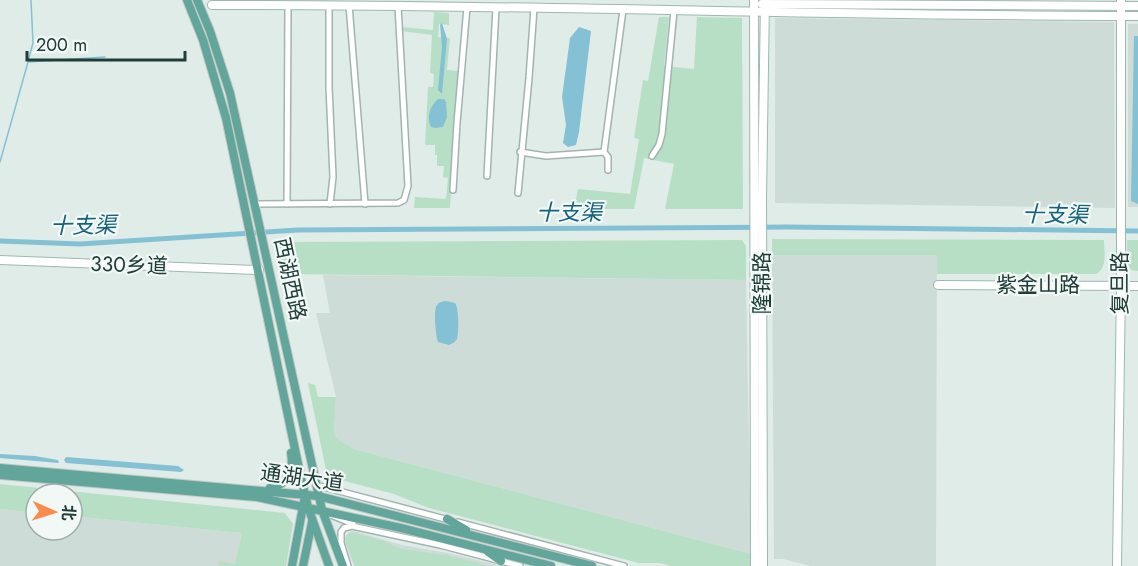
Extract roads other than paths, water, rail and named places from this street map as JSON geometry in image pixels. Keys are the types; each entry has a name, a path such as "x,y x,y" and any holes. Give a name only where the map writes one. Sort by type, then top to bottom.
{"main road":[{"name":"西湖西路","path":"187,0 217,84 259,270 306,507 329,566"},
{"name":"西湖西路","path":"197,0 210,31 230,93 318,496 343,566"},
{"path":"256,489 281,485 289,475 291,468 292,460 281,402 280,381"},
{"name":"通湖大道","path":"0,468 318,496 592,566"},
{"name":"通湖大道","path":"0,476 257,497 322,510 551,566"},
{"path":"292,566 306,507"},
{"path":"303,566 312,520 322,510"},
{"path":"447,519 477,536"},
{"path":"483,549 501,561"}],"street":[{"path":"212,5 349,5 363,3 467,7 485,4 496,8 674,11 754,6 1121,3 1138,6"},
{"name":"复旦路","path":"1117,566 1121,3"},
{"path":"287,204 288,4"},
{"path":"329,5 329,87 333,177 330,204"},
{"path":"349,5 365,204"},
{"path":"256,209 287,204 398,203 404,200 407,194 398,6"},
{"name":"隆锦路","path":"754,6 759,198 755,566"},
{"path":"765,6 1138,16"},
{"name":"隆锦路","path":"759,198 765,6"},
{"path":"453,190 467,7"},
{"path":"487,176 496,8"},
{"path":"518,193 534,9"},
{"path":"608,170 608,157 604,152 622,10"},
{"path":"652,156 659,145 662,134 674,11"},
{"path":"520,152 546,156 604,152"},
{"name":"隆锦路","path":"759,253 763,566"},
{"name":"330乡道","path":"0,260 259,270"},
{"name":"紫金山路","path":"938,285 1138,286"},
{"path":"316,485 624,566"},
{"path":"322,510 357,526 520,566"},
{"path":"348,566 341,543 341,532 348,526 357,526"}],"water":[{"path":"442,23 447,39 442,94 438,90 442,47 440,25"},
{"path":"579,27 591,31 579,132 576,145 568,147 563,143 566,125 562,97 570,38"},
{"path":"1134,36 1138,36 1138,204 1131,201"},
{"path":"438,99 444,99 446,102 447,117 443,127 435,128 431,127 429,116 431,108"},
{"path":"446,301 455,303 458,315 457,339 449,345 438,342 435,323 437,305"},
{"path":"0,454 35,456 58,460 59,463 0,458"},
{"path":"66,457 178,466 184,470 181,472 66,463 64,460"}],"waterway":[{"path":"28,61 33,43 31,0"},
{"path":"0,162 28,62 105,57"},
{"name":"十支渠","path":"0,241 80,244 298,230 786,227 1138,231"}]}
